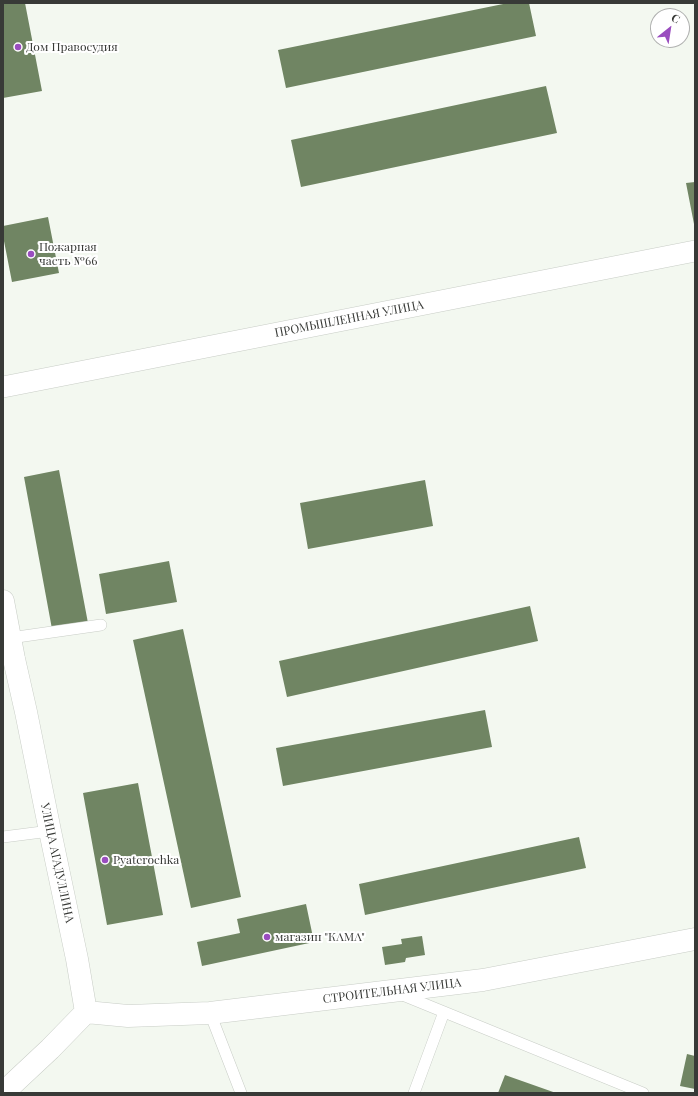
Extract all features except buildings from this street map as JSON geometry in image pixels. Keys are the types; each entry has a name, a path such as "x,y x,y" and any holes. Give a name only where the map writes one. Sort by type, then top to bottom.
{"main road":[{"name":"УЛИЦА АГАДУЛЛИНА","path":"3,601 9,653 26,712 77,959 86,1012"},
{"name":"СТРОИТЕЛЬНАЯ УЛИЦА","path":"86,1012 128,1016 210,1013 483,980 695,939"},
{"path":"3,1093 50,1049 86,1012"}],"street":[{"name":"ПРОМЫШЛЕННАЯ УЛИЦА","path":"3,387 695,251"}],"lane":[{"path":"9,653 101,625"},
{"path":"3,837 50,831"},
{"path":"392,991 643,1093"},
{"path":"414,1093 444,1012"},
{"path":"210,1013 241,1093"}],"place":[{"name":"Дом Правосудия","path":"18,47"},
{"name":"Пожарная часть №66","path":"31,254"},
{"name":"Pyaterochka","path":"105,860"},
{"name":"магазин \"КАМА\"","path":"267,937"}]}
